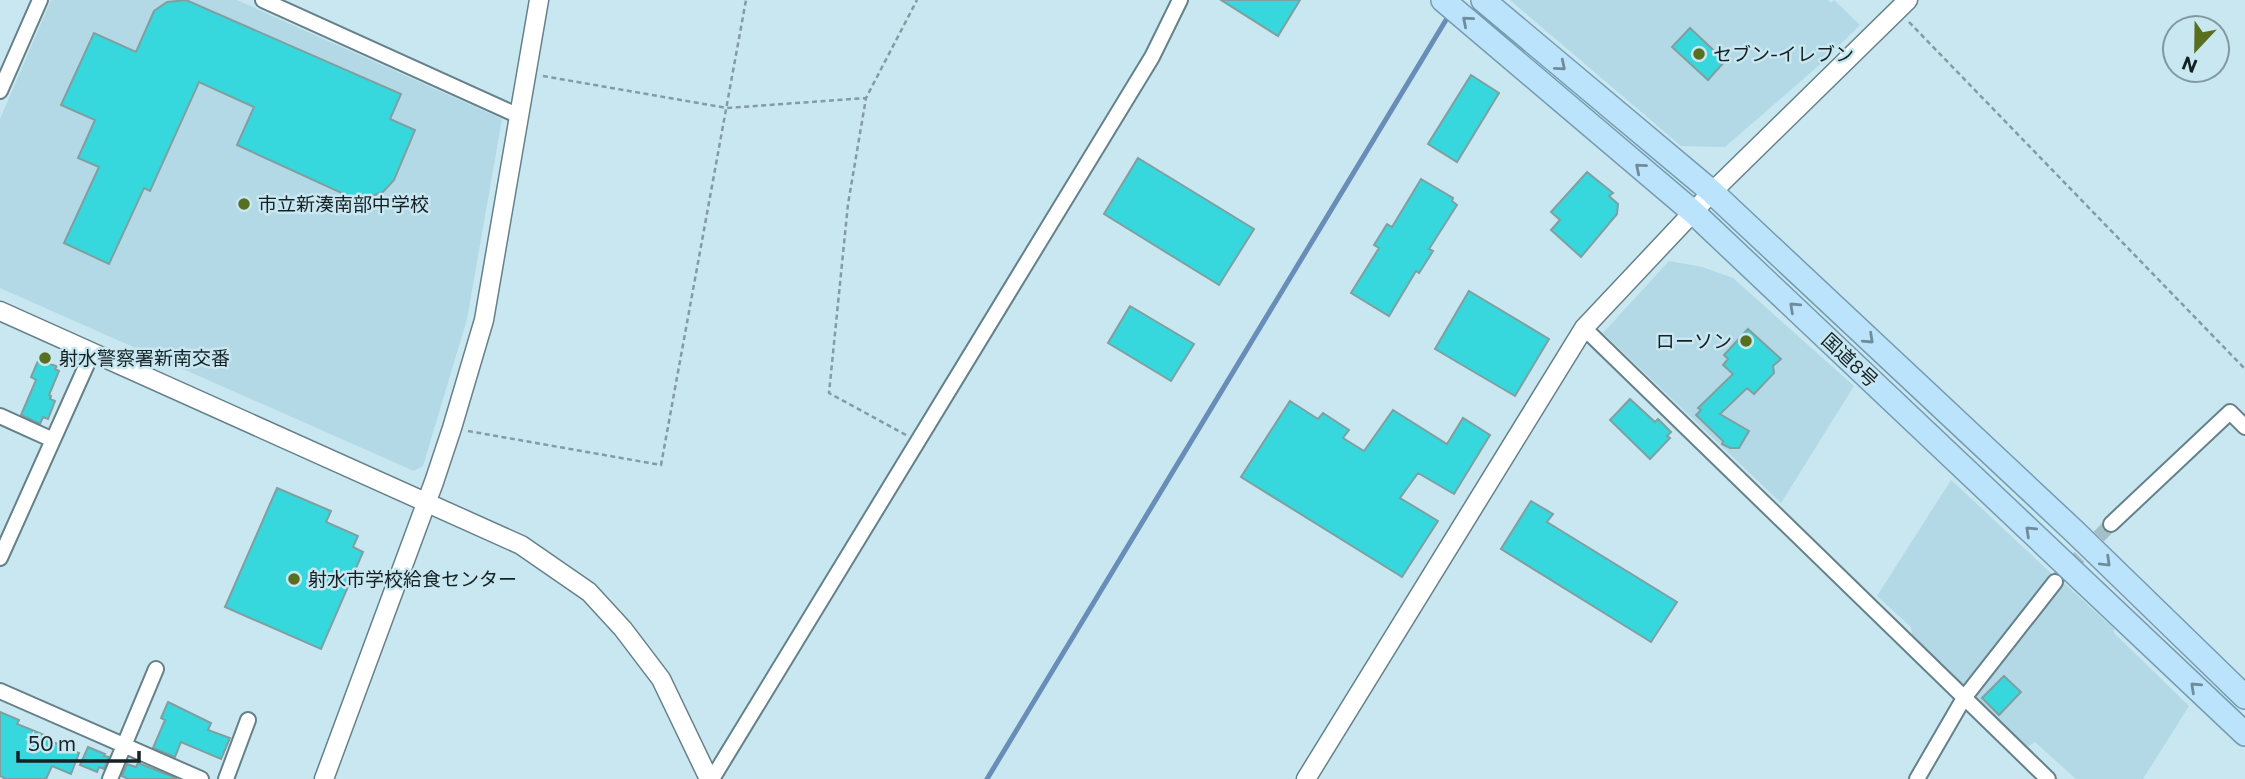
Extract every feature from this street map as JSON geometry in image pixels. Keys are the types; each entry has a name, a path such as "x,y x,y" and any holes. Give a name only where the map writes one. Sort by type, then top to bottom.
{"highway":[{"name":"国道8号","path":"1443,0 1693,212 2245,734"},
{"name":"国道8号","path":"1483,0 1712,192 2075,533 2245,697"}],"street":[{"path":"0,91 40,0"},
{"path":"263,0 519,116"},
{"path":"324,779 452,428 484,320 540,0"},
{"path":"711,779 1152,57 1180,0"},
{"path":"1306,779 1584,328 1712,192 1903,5"},
{"path":"0,311 521,545 589,592 623,629 661,679 711,779"},
{"path":"1584,328 2048,779"},
{"path":"0,558 92,353"},
{"path":"2111,524 2230,412 2245,427"},
{"path":"0,416 53,440"},
{"path":"1917,779 1964,698 2055,582"},
{"path":"110,779 156,669"},
{"path":"0,691 201,779"},
{"path":"226,779 248,720"}],"path":[{"path":"452,428 661,465 746,0"},
{"path":"917,0 866,98 848,204 829,393 918,442"},
{"path":"1903,5 2245,369"},
{"path":"527,73 727,108 866,98"}],"shaded area":[{"name":"市立新湊南部中学校","path":"51,0 237,0 502,119 467,319 423,466 414,471 0,288 0,119"},
{"path":"1510,0 1828,0 1831,3 1834,0 1860,25 1817,67 1725,147 1681,146"},
{"path":"1669,261 1702,267 1733,278 1854,386 1781,503 1603,333"},
{"path":"1951,480 2053,575 1966,687 1961,688 1913,640 1911,627 1877,596"},
{"path":"2063,582 2114,629 2114,633 2189,706 2143,779 2076,779 2035,742 2027,747 1975,698 1999,662"}],"building":[{"path":"186,0 401,94 390,119 415,130 394,180 383,192 359,201 237,145 254,107 199,82 150,191 144,188 109,264 64,243 99,167 78,158 95,120 61,105 94,33 136,52 154,11 167,2"},
{"path":"1221,0 1300,0 1278,36"},
{"name":"セブン-イレブン","path":"1690,28 1725,61 1708,80 1672,47"},
{"path":"1471,75 1499,93 1457,162 1428,144"},
{"path":"1138,158 1254,229 1219,285 1104,214"},
{"path":"1587,172 1613,193 1609,196 1618,204 1617,214 1581,257 1551,230 1560,220 1551,212"},
{"path":"1421,179 1453,198 1452,201 1457,205 1429,249 1433,251 1419,273 1416,271 1389,316 1351,293 1379,248 1374,245 1387,224 1392,227"},
{"path":"1469,291 1549,339 1515,396 1435,349"},
{"path":"1130,306 1194,344 1171,381 1108,343"},
{"path":"1748,329 1781,359 1773,366 1774,373 1754,394 1747,388 1720,414 1749,431 1739,448 1730,448 1722,444 1723,441 1696,415 1701,410 1698,408 1733,374 1723,365 1728,359 1724,355"},
{"path":"38,361 57,366 55,369 59,371 49,395 50,399 55,401 48,419 43,417 40,424 21,415 36,380 31,377"},
{"path":"1630,399 1655,422 1658,419 1671,432 1667,436 1670,438 1650,459 1610,420"},
{"path":"1290,401 1318,419 1323,413 1349,430 1343,438 1364,451 1393,410 1447,444 1463,418 1490,435 1454,494 1418,473 1400,498 1438,521 1402,577 1241,477"},
{"name":"射水市学校給食センター","path":"277,488 331,511 326,522 358,536 353,547 363,552 321,649 225,607"},
{"path":"1531,501 1553,514 1547,522 1677,602 1651,642 1501,549"},
{"path":"2004,676 2021,692 1999,715 1982,698"},
{"path":"168,702 211,723 208,730 230,738 221,759 181,742 175,757 153,748 165,720 161,718"},
{"path":"0,712 19,720 17,724 79,753 71,774 52,766 46,779 6,779 0,776"},
{"path":"88,747 109,757 104,769 99,767 97,772 80,765"},
{"path":"138,763 176,779 128,779 122,776 127,764 136,767"}],"waterway":[{"path":"987,779 1449,15"}],"tunnel":[{"path":"2055,582 2111,524"}],"place":[{"name":"セブン-イレブン","path":"1699,54"},
{"name":"市立新湊南部中学校","path":"244,204"},
{"name":"ローソン","path":"1746,341"},
{"name":"射水警察署新南交番","path":"45,358"},
{"name":"射水市学校給食センター","path":"294,579"}]}
